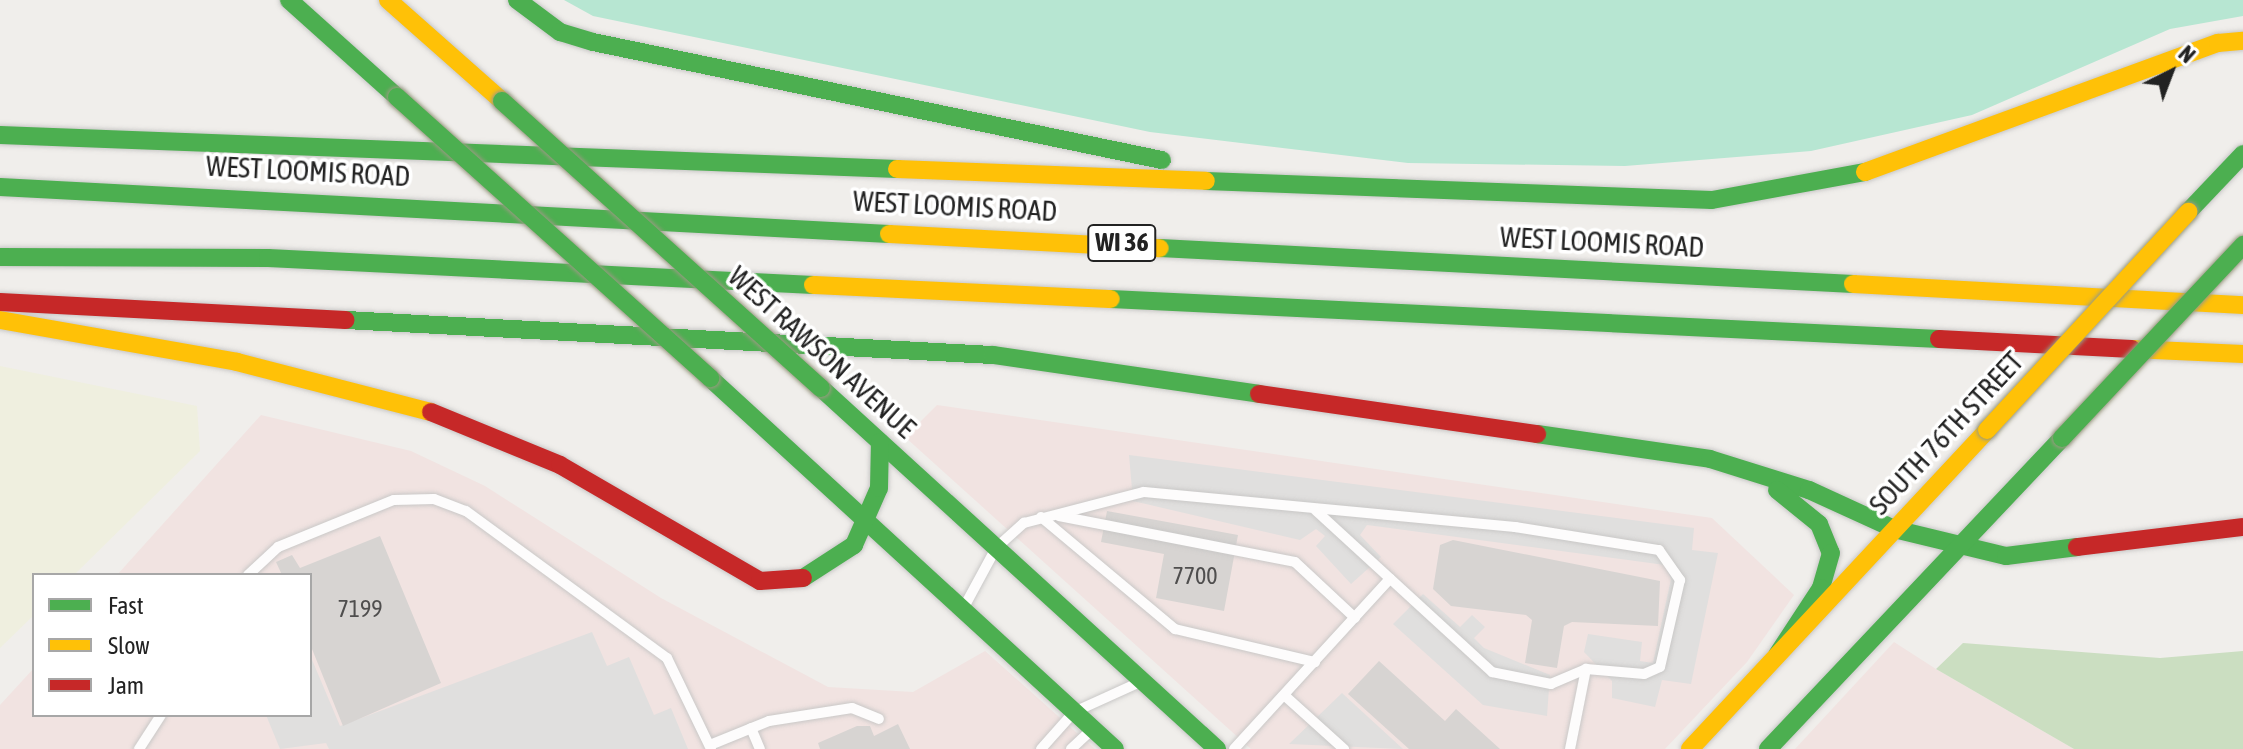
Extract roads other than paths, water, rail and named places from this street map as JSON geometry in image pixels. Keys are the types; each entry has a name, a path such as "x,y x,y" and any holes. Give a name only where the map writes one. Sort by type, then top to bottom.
{"main road":[{"path":"289,0 710,378 1115,749"},
{"name":"WEST RAWSON AVENUE","path":"388,0 1217,749"},
{"path":"517,0 560,32 593,42 1246,178"},
{"path":"0,135 1246,178 1712,200 1892,167 2128,76 2243,41"},
{"name":"SOUTH 76TH STREET","path":"1690,749 2243,154"},
{"name":"WEST LOOMIS ROAD","path":"0,187 2243,305"},
{"path":"1768,749 2243,245"},
{"name":"WI 36","path":"0,257 268,258 2243,354"},
{"path":"0,302 993,355 1710,459 1809,490 1894,529 1956,549 2028,556 2243,527"},
{"path":"0,320 237,362 425,409 574,472 760,581 810,577 854,545 879,488 880,442"},
{"path":"1710,459 1785,495 1825,536 1831,553 1821,588 1777,655"}],"lane":[{"path":"962,611 996,548 1045,516 1144,492 1316,511 1515,527 1659,550 1680,580 1660,667 1644,674 1586,669 1551,684 1492,672 1316,511"},
{"path":"250,573 278,547 394,500 434,499 466,511 667,658 710,747 751,728 852,708 879,719"},
{"path":"1045,516 1295,562 1355,618"},
{"path":"1045,516 1175,629 1315,662"},
{"path":"1234,749 1390,579"},
{"path":"1570,749 1586,669"},
{"path":"1041,749 1074,712 1142,681"},
{"path":"1284,695 1344,749"},
{"path":"139,749 160,717"},
{"path":"751,728 760,749"},
{"path":"1071,749 1093,729"}]}
